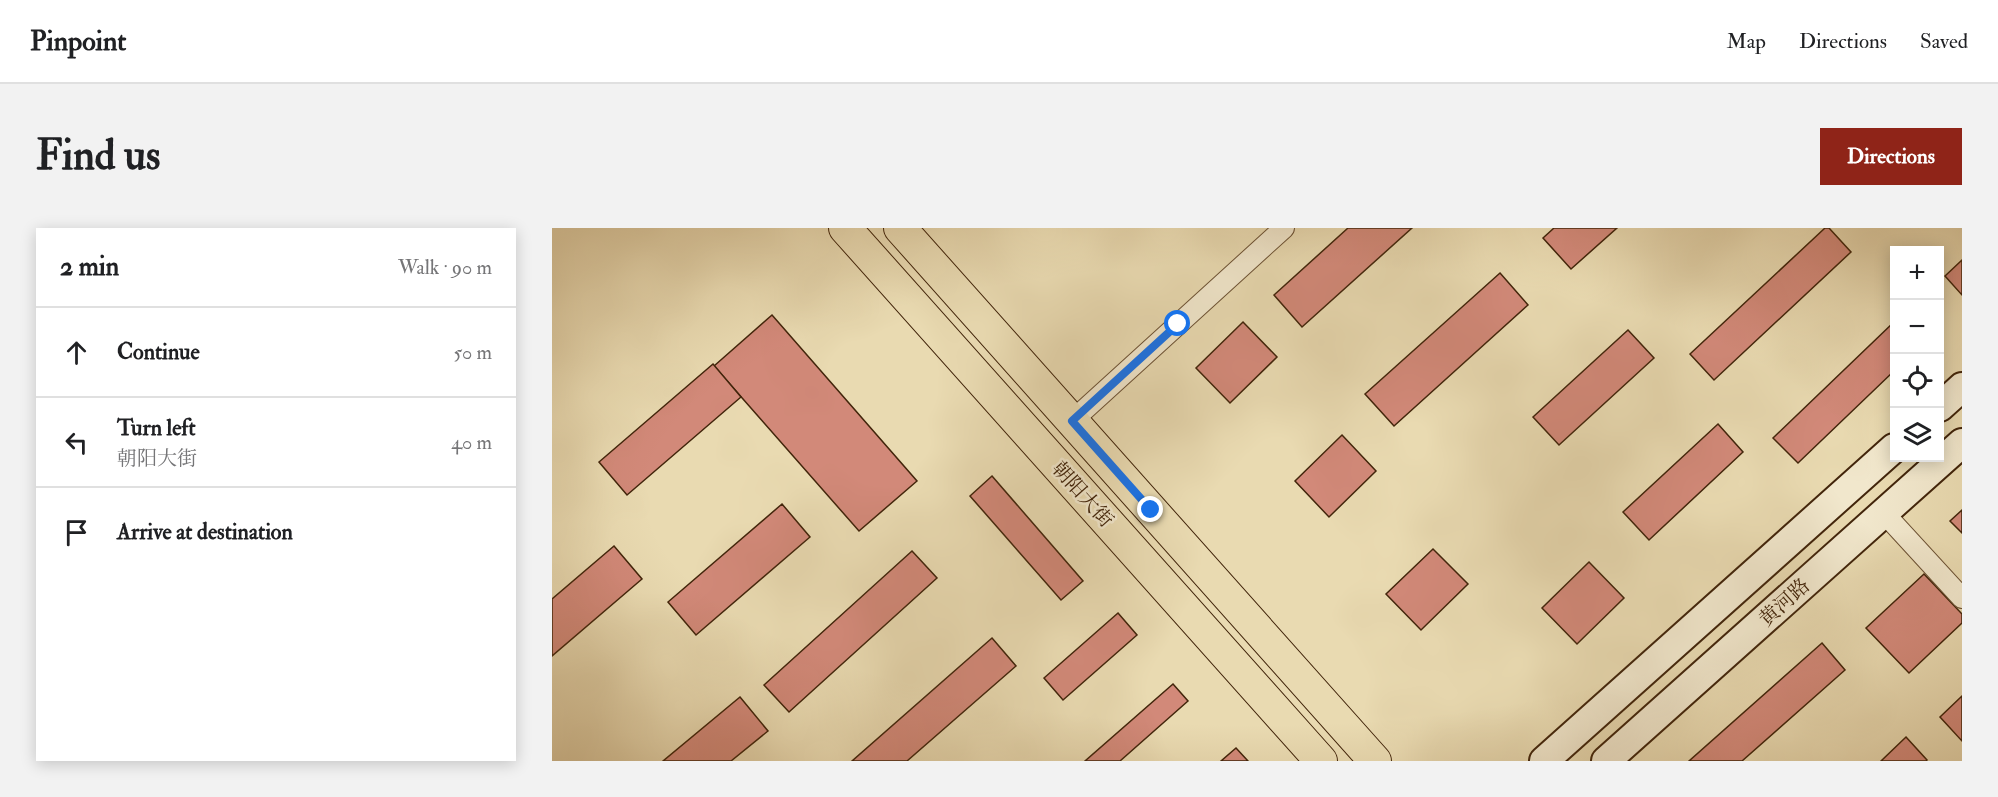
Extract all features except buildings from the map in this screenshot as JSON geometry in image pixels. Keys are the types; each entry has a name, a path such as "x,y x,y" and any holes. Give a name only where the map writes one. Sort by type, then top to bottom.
{"main road":[{"name":"朝阳大街","path":"845,228 1321,761"},
{"name":"朝阳大街","path":"900,228 1375,761"},
{"path":"1944,403 1962,387"},
{"name":"黄河路","path":"1606,761 1962,443"},
{"name":"黄河路","path":"1544,761 1890,452"}],"street":[{"path":"1072,421 1284,228"},
{"path":"1884,513 1962,598"}],"route":[{"path":"1151,510 1072,421 1178,324"}]}
